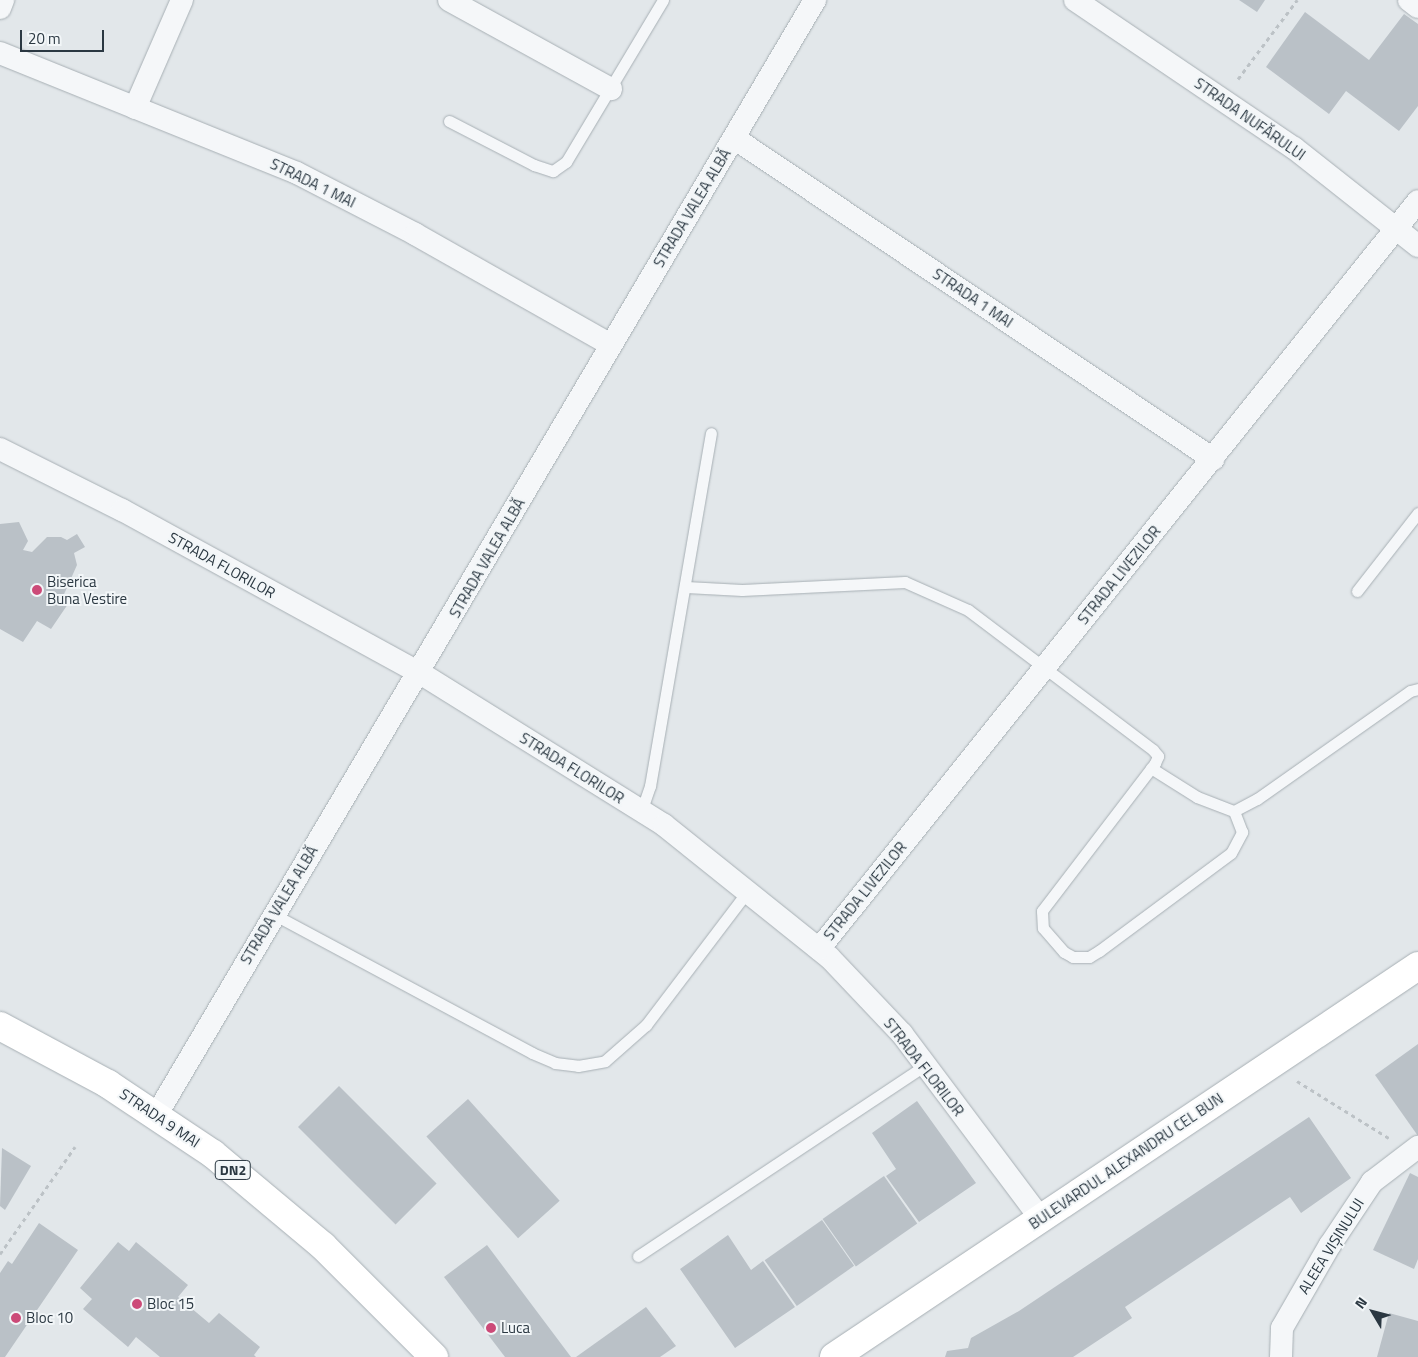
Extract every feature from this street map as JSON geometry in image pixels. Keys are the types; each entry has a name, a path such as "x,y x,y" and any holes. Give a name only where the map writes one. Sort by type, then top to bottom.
{"main road":[{"name":"BULEVARDUL ALEXANDRU CEL BUN","path":"834,1357 1418,966"},
{"name":"STRADA 9 MAI","path":"0,1026 68,1061 157,1114 228,1166 316,1239 434,1357"}],"street":[{"path":"0,8 3,0"},
{"path":"135,108 182,0"},
{"path":"449,0 612,90"},
{"name":"STRADA VALEA ALBĂ","path":"157,1114 273,914 420,673 815,0"},
{"name":"STRADA NUFĂRULUI","path":"1075,0 1294,148 1418,246"},
{"path":"1409,0 1418,7"},
{"name":"STRADA 1 MAI","path":"0,53 296,173 415,234 611,345"},
{"name":"STRADA 1 MAI","path":"734,138 1213,459"},
{"name":"STRADA LIVEZILOR","path":"819,949 1418,201"},
{"name":"STRADA FLORILOR","path":"0,449 122,510 420,673 664,825 819,949 902,1034 1040,1218"},
{"name":"ALEEA VIȘINULUI","path":"1281,1357 1282,1328 1330,1245 1372,1182 1416,1151"}],"lane":[{"path":"448,121 534,165 553,171 566,162 612,90 663,0"},
{"path":"641,812 650,786 686,587 711,433"},
{"path":"1357,590 1418,513"},
{"path":"686,587 742,590 905,582 968,610 1153,750 1158,756 1151,768 1042,911 1043,928 1064,952 1073,957 1089,957 1099,951 1231,853 1242,832 1234,811"},
{"path":"1151,768 1197,797 1234,811 1257,799 1410,691 1418,689"},
{"path":"273,914 532,1053 555,1063 578,1066 605,1061 646,1025 747,892"},
{"path":"638,1256 926,1066"}],"path":[{"path":"1223,100 1297,0"},
{"path":"1270,1064 1416,1151"},
{"path":"0,1254 75,1147"}],"building":[{"path":"1239,0 1265,0 1257,12"},
{"path":"1305,12 1369,60 1404,14 1418,24 1418,106 1399,131 1346,91 1329,114 1266,67"},
{"name":"Biserica Buna Vestire","path":"19,522 28,541 23,550 32,552 47,537 61,537 67,540 77,534 85,547 74,553 77,565 61,601 68,604 51,629 37,621 23,642 0,629 0,524"},
{"path":"1418,1044 1418,1136 1375,1075"},
{"path":"339,1086 437,1184 396,1225 298,1127"},
{"path":"468,1099 560,1201 518,1238 426,1136"},
{"path":"917,1101 976,1183 919,1222 886,1176 896,1169 872,1133"},
{"path":"1309,1117 1351,1178 1301,1213 1290,1197 1125,1307 1132,1318 1073,1357 945,1357 947,1351 968,1348 971,1338 1019,1311"},
{"path":"2,1148 31,1166 5,1210 0,1206"},
{"path":"1410,1173 1418,1177 1418,1259 1414,1269 1373,1250"},
{"path":"884,1176 917,1224 856,1267 823,1219"},
{"path":"822,1220 854,1266 797,1306 765,1260"},
{"name":"Bloc 10","path":"39,1223 78,1250 5,1357 0,1357 0,1273 8,1261 12,1264"},
{"path":"728,1235 751,1270 763,1261 795,1307 735,1348 680,1269"},
{"name":"Bloc 15","path":"118,1242 129,1251 136,1242 188,1285 178,1297 209,1323 219,1313 260,1347 254,1355 256,1357 160,1357 136,1337 128,1347 83,1309 92,1299 80,1288"},
{"path":"487,1245 571,1357 505,1357 444,1277"},
{"path":"646,1307 676,1346 660,1357 576,1357"},
{"path":"1389,1313 1418,1321 1418,1357 1377,1357"}],"place":[{"name":"Biserica Buna Vestire","path":"37,590"},
{"name":"Bloc 15","path":"137,1304"},
{"name":"Bloc 10","path":"16,1318"},
{"name":"Luca","path":"491,1328"}]}
